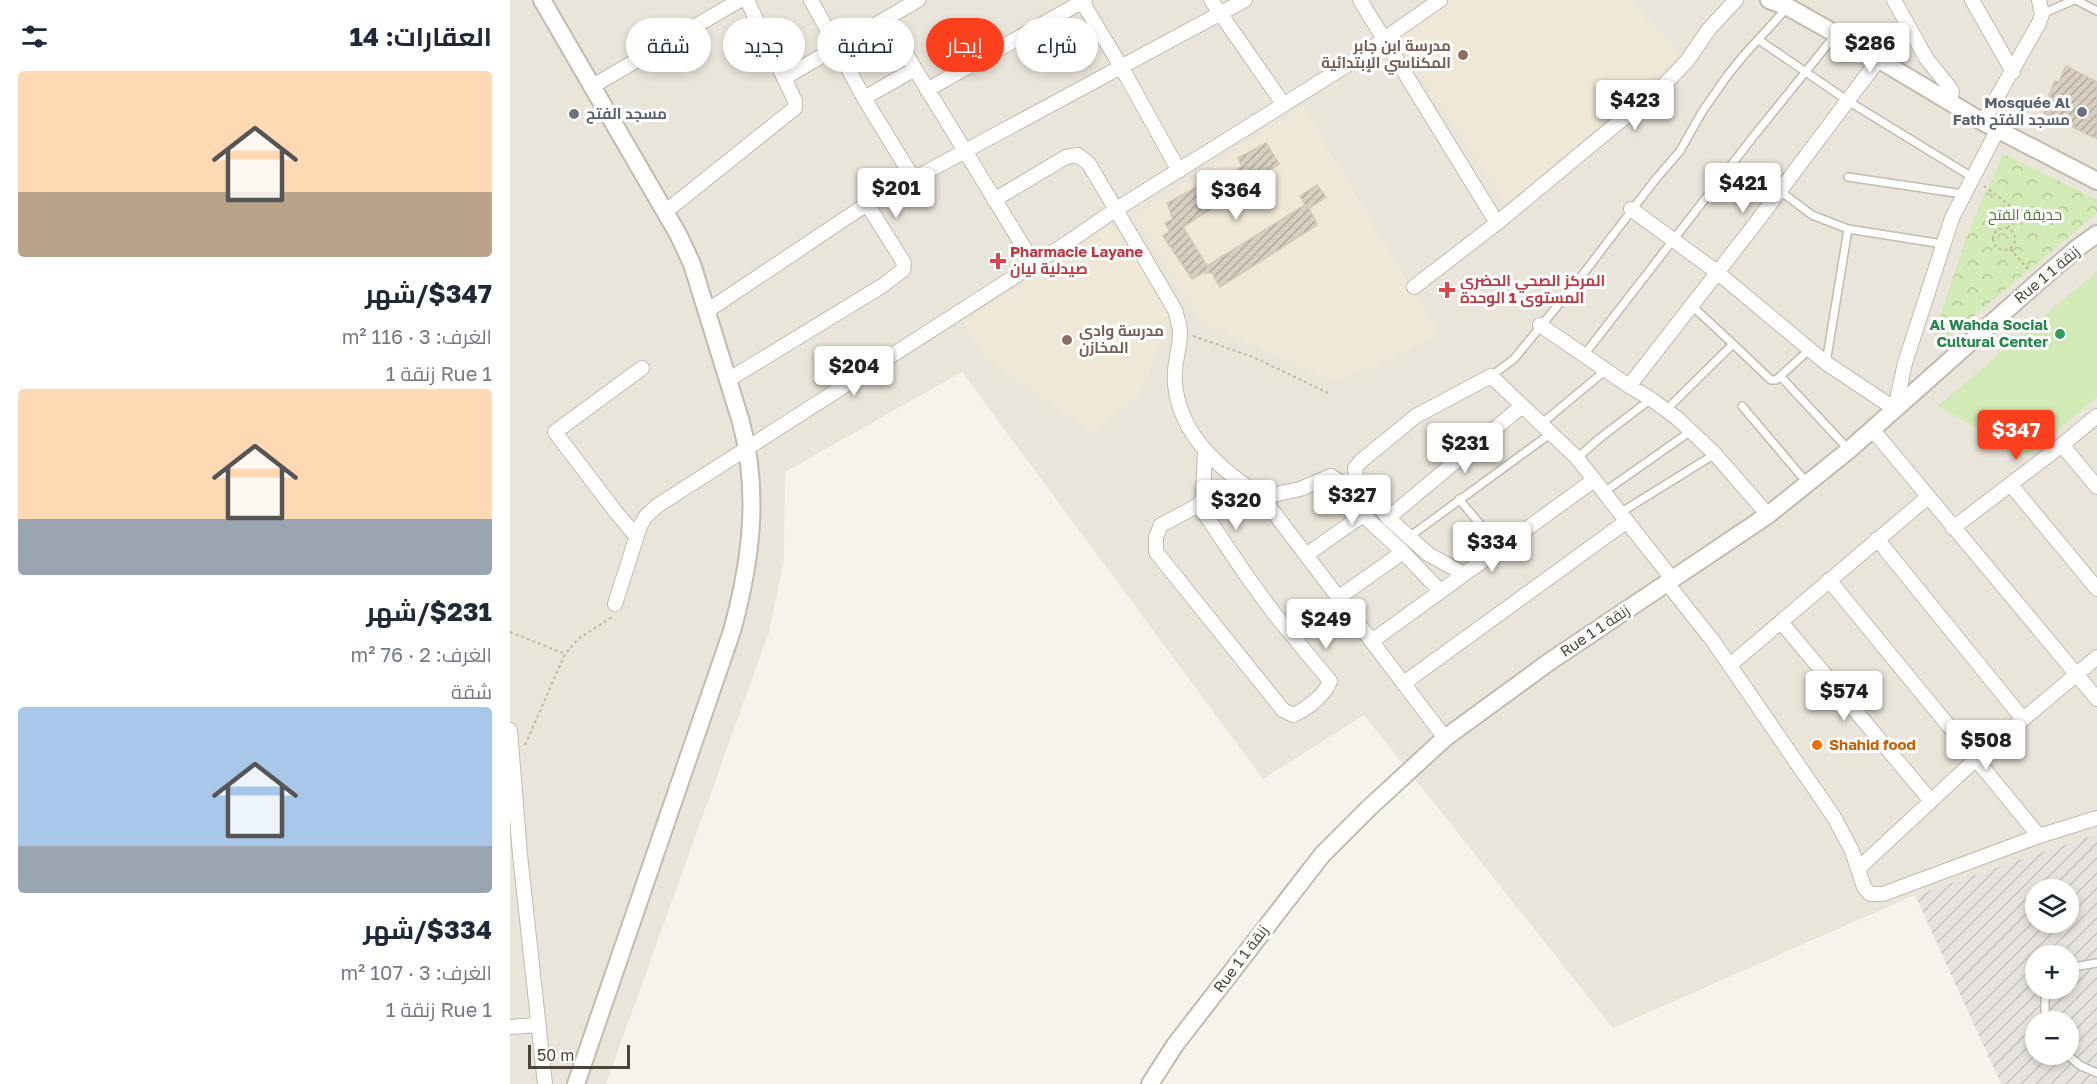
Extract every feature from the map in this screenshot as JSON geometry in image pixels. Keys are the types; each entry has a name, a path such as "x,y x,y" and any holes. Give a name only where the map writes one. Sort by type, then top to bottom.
{"street":[{"path":"542,0 678,234 692,264 748,446 752,485 750,550 744,589 735,620 576,1084"},
{"path":"591,87 740,0"},
{"path":"665,212 795,108 795,101 747,0"},
{"path":"811,0 820,18"},
{"path":"888,18 918,0"},
{"path":"1211,0 1284,105"},
{"path":"707,311 867,204 1245,0"},
{"path":"1360,0 1497,223"},
{"path":"615,604 636,536 646,516 657,506 1115,210 1347,65 1440,0"},
{"path":"1414,287 1497,223 1666,83 1687,61 1709,29 1736,0"},
{"path":"1769,0 1788,7 1836,34 1990,126 2097,181"},
{"path":"1894,0 1926,58 1950,88 1952,92 1948,102"},
{"path":"1972,0 2013,72"},
{"path":"927,90 1083,1 1179,171"},
{"path":"1631,209 1717,272 1826,363 1895,409 1905,363 1942,244 1972,177 1990,126 2040,7"},
{"path":"784,78 817,58"},
{"path":"1629,386 1879,59"},
{"path":"864,98 915,69 1034,264"},
{"path":"849,72 913,178"},
{"path":"994,200 1066,157 1078,155 1089,164 1175,310 1180,332 1175,359 1175,384 1182,418 1191,433 1205,450 1248,488 1262,497 1445,738"},
{"path":"728,380 882,286 903,270 904,263 867,204"},
{"name":"Rue 1 زنقة 1","path":"1150,1084 1182,1036 1322,855 1445,738 1549,662 1768,515 1849,450 2038,282 2097,234"},
{"path":"1540,325 1666,410 1715,454 1768,515"},
{"path":"636,536 555,432 642,368"},
{"path":"1464,574 1428,554 1388,518 1356,478 1355,468 1416,416 1491,376 1577,458 1623,517 1730,665 1834,817 1842,830 1866,892 1882,894 2040,836 2097,818"},
{"path":"1388,518 1522,406"},
{"path":"1953,528 2097,416"},
{"path":"1872,429 2097,699"},
{"path":"2062,445 2097,486"},
{"path":"1199,505 1276,616 1330,681 1327,689 1302,711 1293,715 1283,710 1156,552 1155,537 1161,525 1199,505 1203,498 1205,450"},
{"path":"1262,497 1300,489 1331,476 1343,484 1363,515 1440,591"},
{"path":"1372,641 1594,480"},
{"path":"2011,484 2097,589"},
{"path":"1730,665 1928,497"},
{"path":"1306,555 1363,515"},
{"path":"1404,683 1623,517"},
{"path":"1877,539 2023,719"},
{"path":"1338,598 1403,552"},
{"path":"1829,580 1975,760 2040,836"},
{"path":"1781,622 1930,801"},
{"path":"1858,868 1975,760 2097,657"},
{"path":"510,730 515,855 545,1084"},
{"path":"510,1027 538,1025"}],"lane":[{"path":"2040,7 2075,0 2097,11"},
{"path":"1491,376 1514,359 1577,282 1631,209 1680,151 1709,101 1744,55 1788,7"},
{"path":"1584,355 1836,34"},
{"path":"1759,40 1848,101 1972,177"},
{"path":"1848,177 1963,194"},
{"path":"1780,191 1812,215 1848,229 1942,244"},
{"path":"1826,363 1848,229"},
{"path":"1691,305 1766,377 1776,380 1781,377 1809,350"},
{"path":"1666,410 1733,345"},
{"path":"1409,537 1546,429 1606,370"},
{"path":"1781,377 1849,450"},
{"path":"1577,458 1651,399"},
{"path":"1742,406 1808,484"},
{"path":"1604,492 1691,431"},
{"path":"1623,517 1715,454"},
{"path":"1459,499 1500,548"},
{"path":"2079,966 2097,963"},
{"path":"2079,1065 2097,1072"}],"path":[{"path":"1972,177 2013,208 2008,229"},
{"path":"2008,229 2015,237 2014,245 2010,249 1997,248 1993,239 1998,230 2008,229"},
{"path":"2010,249 2038,282"},
{"path":"1180,332 1253,357 1328,393"},
{"path":"522,751 565,654 578,639 610,619 615,611 615,604"},
{"path":"510,632 565,654"}],"shaded area":[{"path":"510,0 2097,0 2097,834 1915,895 1613,1028 1364,715 1263,779 962,372 785,472 784,560 769,632 606,1084 510,1084"},
{"path":"1454,0 1630,0 1680,55 1507,204 1397,39"},
{"path":"1303,107 1439,335 1335,382 1203,323 1135,216"},
{"name":"مدرسة وادي المخازن","path":"1113,224 1170,313 1142,391 1092,431 985,357 964,322"},
{"path":"2097,834 2097,1084 2001,1084 1915,895"}],"green space":[{"name":"حديقة الفتح","path":"2003,154 2097,199 2097,213 1944,341 1934,335 1968,233"},
{"name":"Al Wahda Social Cultural Center","path":"2097,271 2097,397 2027,456 1938,406"}],"building":[{"path":"2066,66 2097,82 2097,139 2044,113 2055,81 2059,82"},
{"path":"1266,143 1279,164 1183,227 1207,266 1305,205 1300,196 1317,185 1326,197 1309,208 1317,225 1220,287 1212,273 1202,273 1192,279 1163,236 1170,231 1165,223 1173,219 1167,203 1206,182 1212,187 1242,166 1238,158"}],"place":[{"name":"مدرسة ابن جابر المكناسي الإبتدائية","path":"1463,55"},
{"name":"Mosquée Al Fath مسجد الفتح","path":"2082,112"},
{"name":"مسجد الفتح","path":"574,114"},
{"name":"Pharmacie Layane صيدلية ليان","path":"998,261"},
{"name":"المركز الصحي الحضري المستوى 1 الوحدة","path":"1447,290"},
{"name":"Al Wahda Social Cultural Center","path":"2060,334"},
{"name":"مدرسة وادي المخازن","path":"1067,340"},
{"name":"Shahid food","path":"1817,745"}]}
